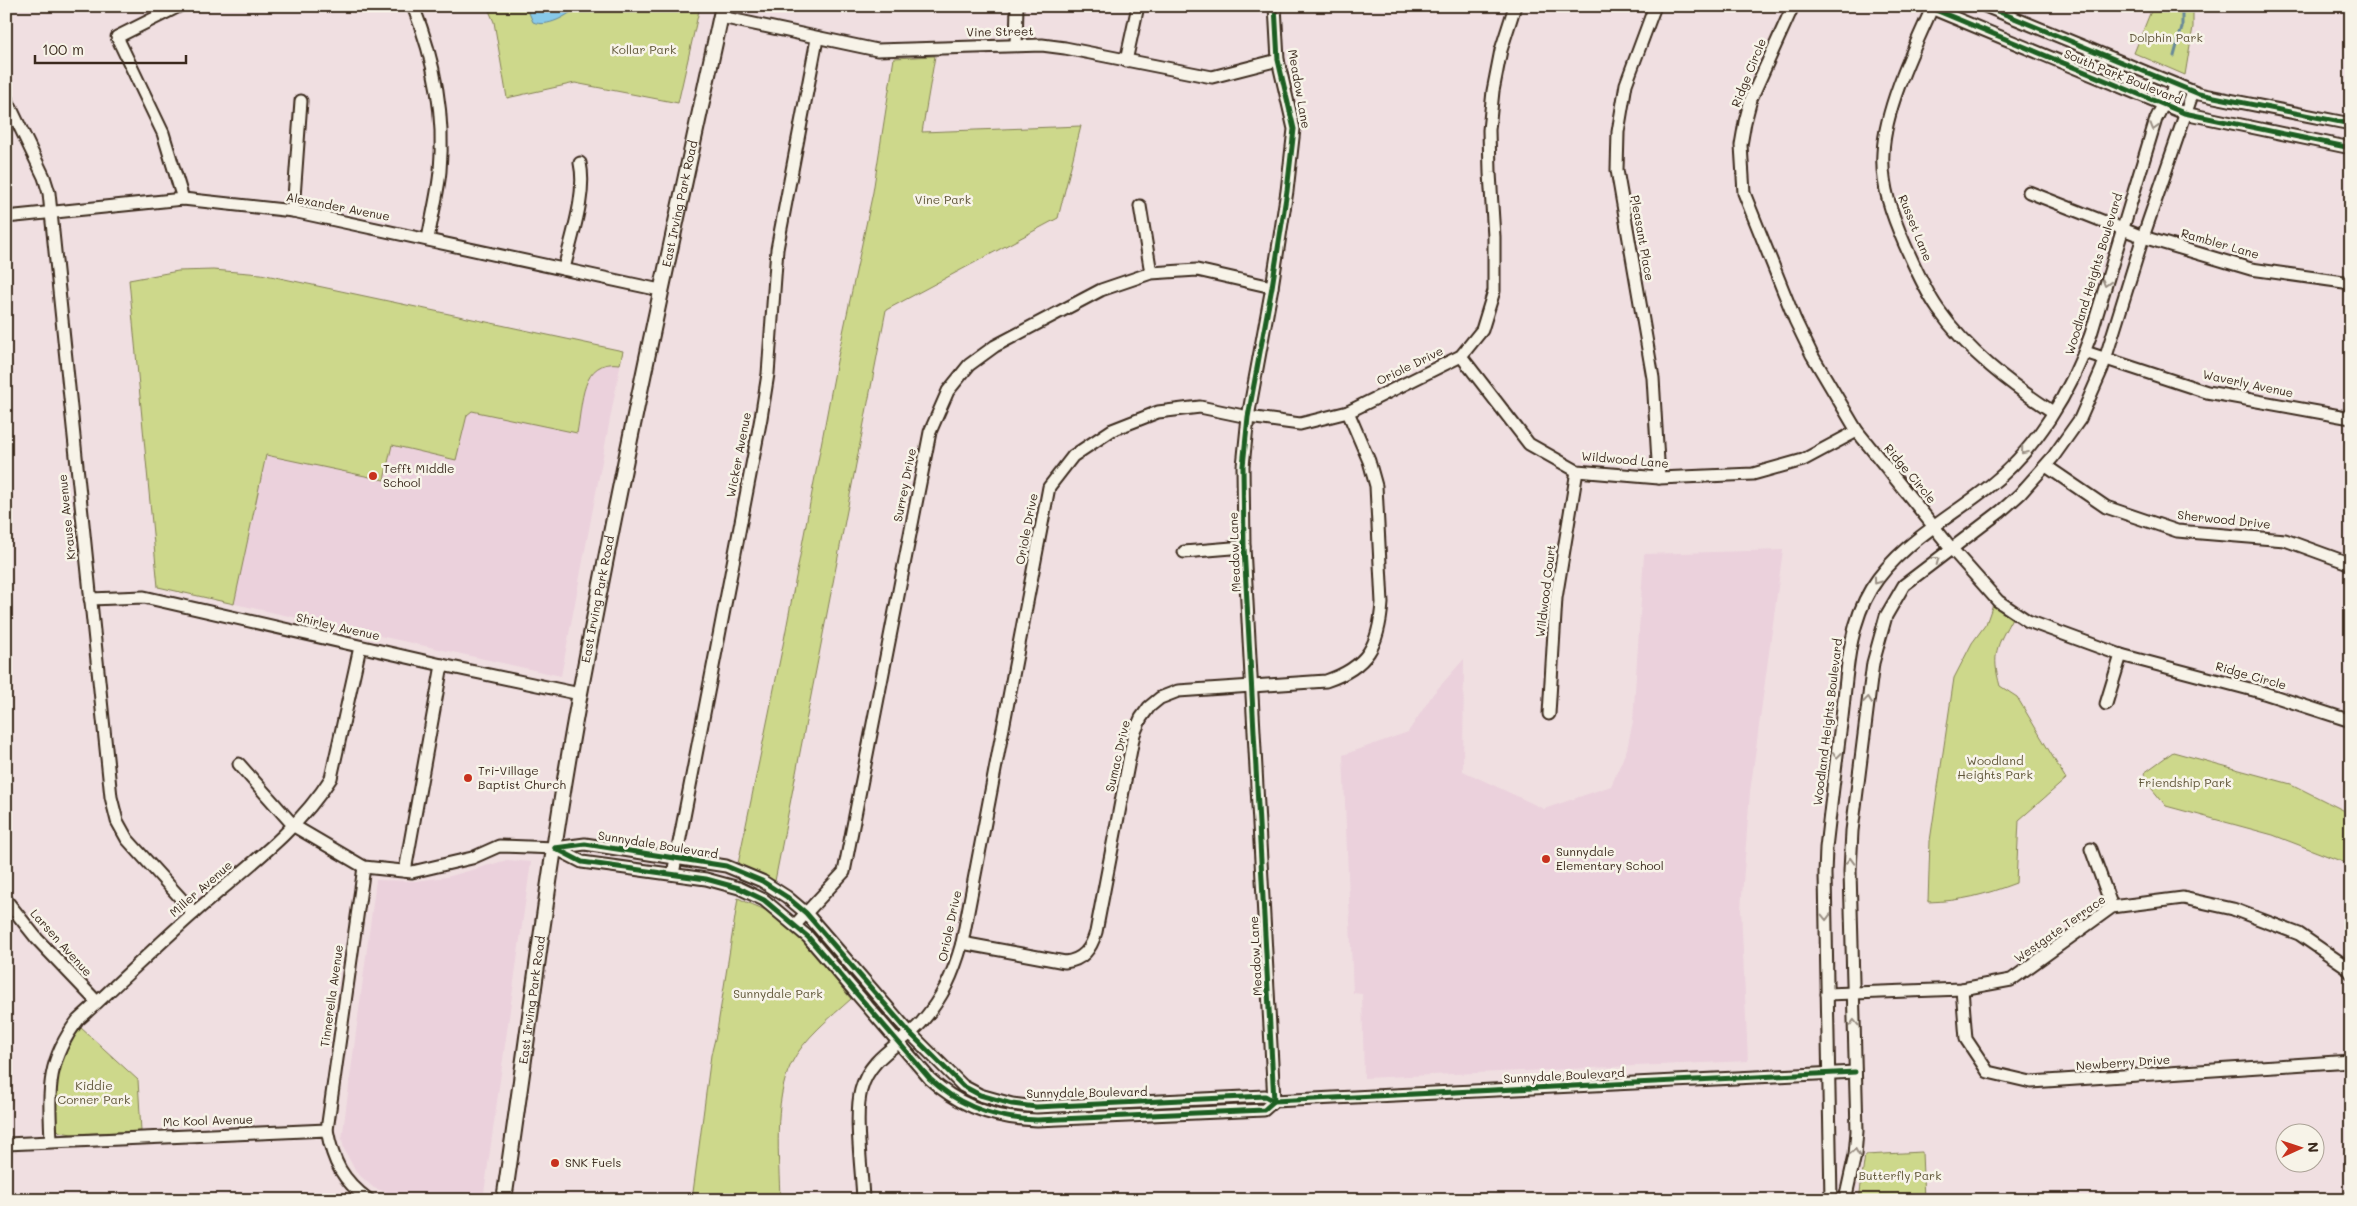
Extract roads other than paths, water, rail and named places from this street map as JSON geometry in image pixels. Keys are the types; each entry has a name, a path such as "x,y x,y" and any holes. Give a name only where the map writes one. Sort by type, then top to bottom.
{"main road":[{"name":"East Irving Park Road","path":"504,1200 555,848 580,694 660,290 722,12"}],"street":[{"path":"179,6 117,37 163,133 183,199"},
{"path":"413,6 433,66 440,114 440,172 428,238"},
{"path":"1016,45 1017,6"},
{"path":"1126,62 1138,6"},
{"name":"Meadow Lane","path":"1274,1101 1244,547 1243,466 1248,417 1272,287 1287,191 1294,129 1278,60 1275,6"},
{"name":"Oriole Drive","path":"863,1200 859,1111 861,1089 874,1063 919,1024 940,999 954,973 962,943 1049,487 1073,456 1112,430 1158,412 1200,407 1248,417 1300,424 1348,412 1461,356 1482,330 1494,291 1494,238 1489,130 1493,91 1501,50 1515,6"},
{"name":"Pleasant Place","path":"1655,6 1626,84 1618,132 1617,170 1653,378 1659,478"},
{"name":"Ridge Circle","path":"1793,6 1751,98 1744,122 1741,144 1744,193 1795,320 1812,355 1857,432 1952,548 2008,610 2047,629 2121,655 2261,692 2351,721"},
{"name":"South Park Boulevard","path":"1985,6 2193,92 2351,124"},
{"name":"South Park Boulevard","path":"1930,7 2184,113 2351,148"},
{"name":"Russet Lane","path":"1930,7 1895,99 1886,131 1883,154 1883,178 1888,202 1922,282 1938,309 1966,344 1988,365 2053,412"},
{"name":"Vine Street","path":"722,12 817,39 864,48 887,50 1016,45 1065,48 1126,62 1212,77 1278,60"},
{"name":"Wicker Avenue","path":"673,874 761,418 768,374 778,249 817,39"},
{"name":"Woodland Heights Boulevard","path":"1831,1200 1826,848 1853,635 1863,605 1878,580 1897,557 2007,471 2040,433 2053,412 2073,378 2085,352 2156,118 2163,105 2178,86"},
{"path":"1845,1200 1857,1142 1850,845 1873,663 1886,616 1898,592 1908,581 2001,511 2046,466 2084,411 2106,359 2142,236 2193,92"},
{"name":"Krause Avenue","path":"6,98 44,176 49,193 111,797 117,821 127,839 194,913"},
{"path":"293,211 301,101"},
{"path":"564,269 582,190 580,163"},
{"name":"Rambler Lane","path":"2029,192 2142,236 2251,269 2351,283"},
{"name":"Alexander Avenue","path":"6,217 183,199 293,211 428,238 660,290"},
{"path":"1140,206 1151,273"},
{"name":"Surrey Drive","path":"795,925 844,872 928,437 940,406 964,371 995,346 1101,290 1151,273 1197,270 1272,287"},
{"name":"Waverly Avenue","path":"2085,352 2208,392 2351,418"},
{"name":"Wildwood Lane","path":"1461,356 1528,444 1577,471 1659,478 1753,474 1803,460 1857,432"},
{"name":"Sumac Drive","path":"962,943 1065,962 1075,960 1085,954 1090,948 1096,932 1134,734 1141,718 1160,698 1178,691 1312,683 1346,675 1361,662 1375,642 1382,603 1376,486 1369,461 1348,412"},
{"name":"Sherwood Drive","path":"2046,466 2106,507 2177,531 2285,540 2351,564"},
{"name":"Wildwood Court","path":"1549,714 1556,598 1577,471"},
{"path":"1184,552 1244,547"},
{"name":"Shirley Avenue","path":"90,599 144,597 360,647 580,694"},
{"name":"Miller Avenue","path":"51,1141 49,1097 54,1061 68,1033 78,1020 194,913 294,826 331,778 360,647"},
{"path":"2106,704 2121,655"},
{"path":"406,871 442,665"},
{"path":"239,764 294,826 364,867 412,872 472,858 499,846 555,848"},
{"name":"Sunnydale Boulevard","path":"555,848 585,844 726,866 748,874 787,897 806,913 909,1032 963,1086 980,1095 1012,1104 1055,1106 1265,1096 1274,1101 1855,1072"},
{"name":"Sunnydale Boulevard","path":"555,848 582,862 706,879 747,891 774,907 795,925 828,959 930,1079 952,1098 973,1108 1010,1118 1037,1120 1264,1110 1274,1101"},
{"path":"2091,849 2112,907"},
{"name":"Tinnerella Avenue","path":"327,1130 364,867"},
{"name":"Westgate Terrace","path":"1827,994 1962,989 2011,980 2112,907 2183,898 2233,909 2299,934 2347,967 2351,973"},
{"name":"Larsen Avenue","path":"6,900 37,939 97,1002"},
{"name":"Newberry Drive","path":"1962,989 1966,1039 1988,1072 2031,1082 2351,1061"},
{"path":"327,1130 333,1155 341,1173 369,1200"},
{"name":"Mc Kool Avenue","path":"6,1144 327,1130"}],"water":[{"path":"526,6 578,6 569,14 557,20 539,23 533,22"}],"waterway":[{"path":"2174,56 2182,27 2182,6"}],"place":[{"name":"Tefft Middle School","path":"373,476"},
{"name":"Tri-Village Baptist Church","path":"468,778"},
{"name":"Sunnydale Elementary School","path":"1546,859"},
{"name":"SNK Fuels","path":"555,1163"}],"park label":[{"name":"Dolphin Park","path":"2166,38"},
{"name":"Kollar Park","path":"644,50"},
{"name":"Vine Park","path":"943,200"},
{"name":"Woodland Heights Park","path":"1995,768"},
{"name":"Friendship Park","path":"2185,783"},
{"name":"Sunnydale Park","path":"778,994"},
{"name":"Kiddie Corner Park","path":"94,1093"},
{"name":"Butterfly Park","path":"1900,1176"}]}
